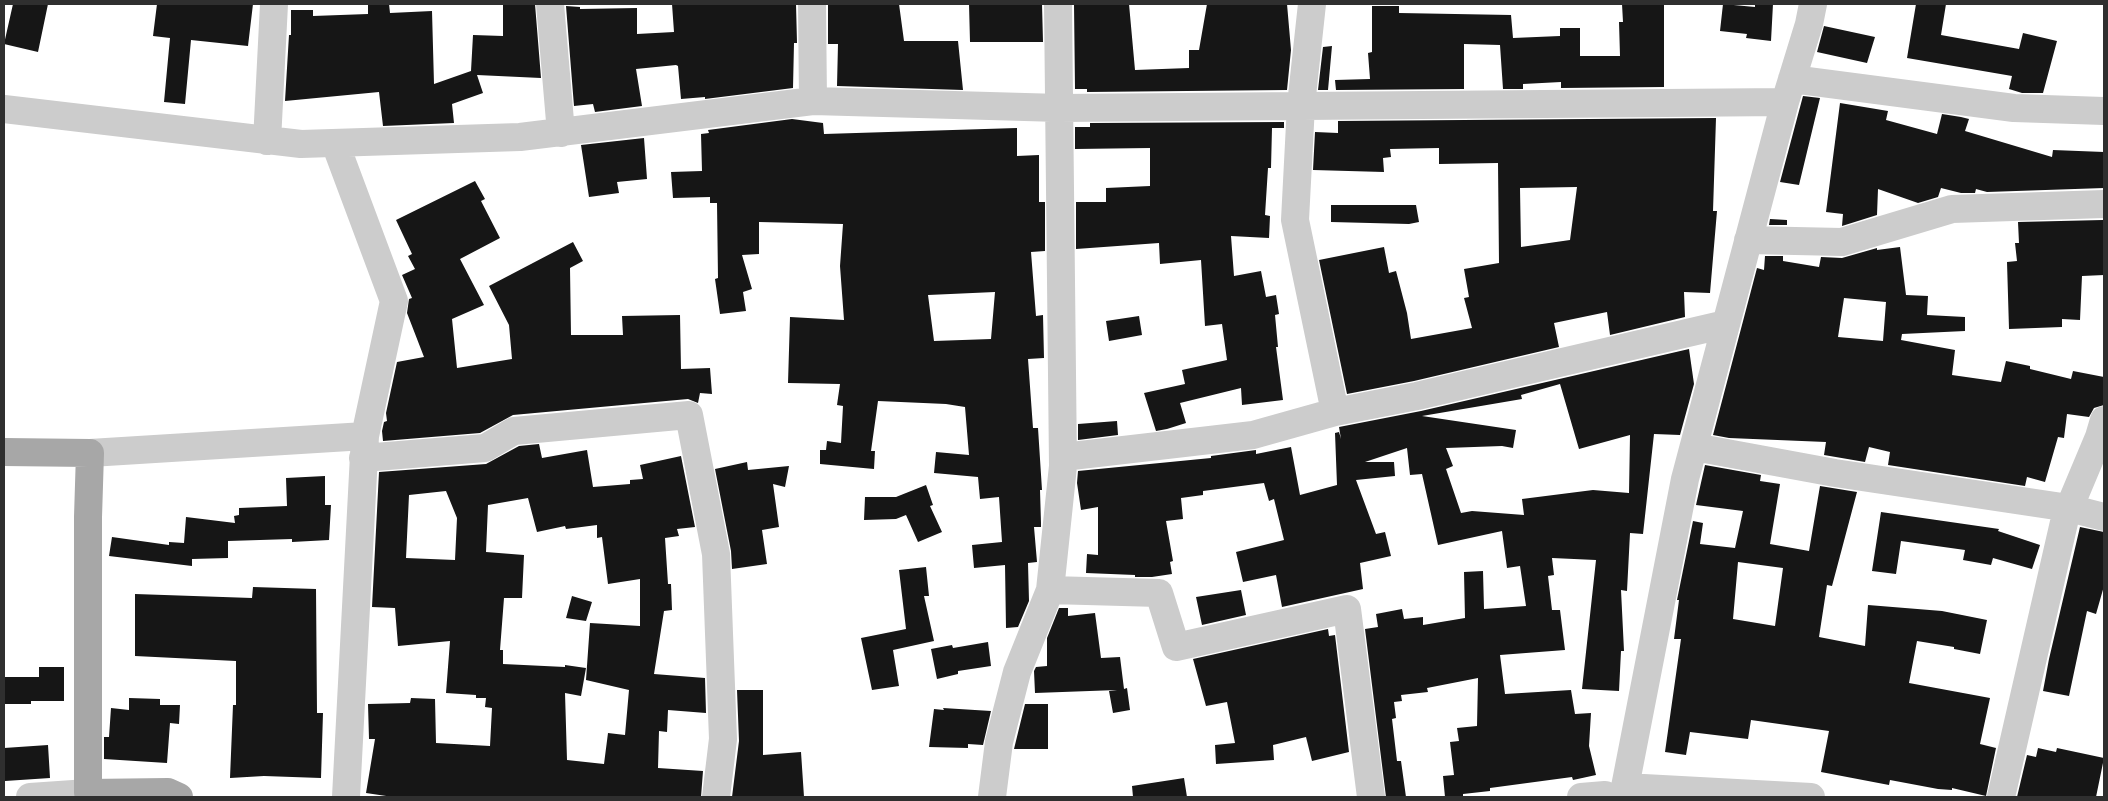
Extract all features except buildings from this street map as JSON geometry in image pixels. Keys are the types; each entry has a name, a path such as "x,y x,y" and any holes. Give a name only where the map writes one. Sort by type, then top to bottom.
{"main road":[{"path":"4,452 90,453 88,517 88,793 168,792 179,797"}],"street":[{"path":"267,141 274,4"},
{"path":"550,4 561,133"},
{"path":"812,4 813,101"},
{"path":"992,797 999,742 1017,672 1050,590 1063,457 1058,4"},
{"path":"1312,4 1301,105 1295,220 1335,412"},
{"path":"1811,797 1604,794 1748,240 1813,4"},
{"path":"4,109 302,144 520,137 813,101 1060,108 1301,105 1788,90 2014,108 2104,111"},
{"path":"335,143 394,301 364,447 346,797"},
{"path":"1748,240 1842,242 1952,209 2104,204"},
{"path":"1063,457 1253,435 1335,412 1417,396 1726,324"},
{"path":"90,453 364,447 485,448 514,431 689,415 716,554 723,739 716,797"},
{"path":"2001,797 2065,518 2099,437 2104,420"},
{"path":"1694,447 1835,473 2069,508 2104,518"},
{"path":"1050,590 1159,593 1176,646 1347,609 1372,797"},
{"path":"30,797 88,793"}]}
